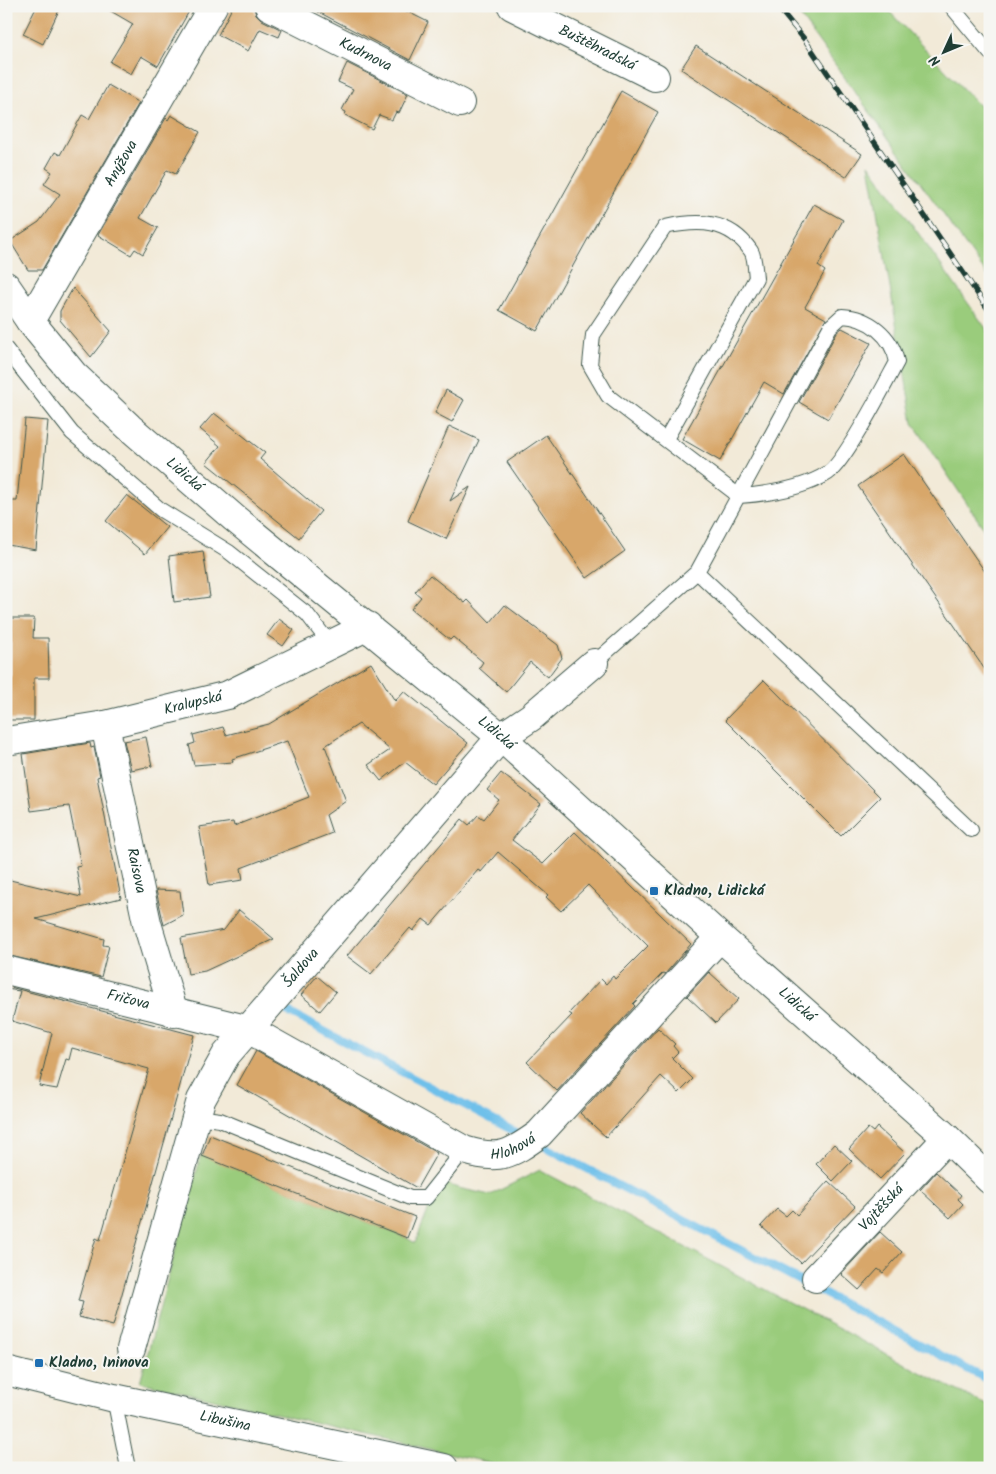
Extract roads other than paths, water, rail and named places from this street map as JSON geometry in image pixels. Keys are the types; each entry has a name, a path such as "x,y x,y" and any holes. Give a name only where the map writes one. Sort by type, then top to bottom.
{"street":[{"name":"Anýžova","path":"30,321 213,6"},
{"name":"Kudrnova","path":"269,6 460,102"},
{"name":"Buštěhradská","path":"512,6 654,77"},
{"name":"Lidická","path":"6,286 30,321 74,375 129,427 234,518 501,737 720,937 947,1138 990,1180"},
{"name":"Kralupská","path":"6,741 105,725 228,695 368,626"},
{"name":"Šaldova","path":"131,1348 201,1100 226,1055 250,1030 501,737 531,717 594,663"},
{"name":"Raisova","path":"105,725 147,923 174,1013"},
{"name":"Hlohová","path":"250,1030 464,1150 486,1157 501,1156 517,1149 539,1134 720,937"},
{"name":"Fričova","path":"6,970 174,1013 250,1030"},
{"name":"Vojtěšská","path":"816,1278 947,1138"},
{"name":"Libušina","path":"6,1371 396,1463 444,1468"}],"lane":[{"path":"951,6 990,53"},
{"path":"594,663 697,572 739,496 830,327 842,316 854,317 883,333 894,348 898,362 844,453 829,473 773,494 739,496 608,396 590,365 592,335 665,227 693,221 728,229 752,252 756,278 666,439"},
{"path":"6,349 72,433 162,510 229,552 307,614 330,644"},
{"path":"697,572 971,830"},
{"path":"197,1117 220,1120 410,1198 426,1198 464,1150"},
{"path":"114,1398 128,1468"}],"waterway":[{"path":"288,1012 525,1137"},
{"path":"536,1142 990,1381"}],"railway":[{"path":"777,6 805,40 990,312"}],"place":[{"name":"Kladno, Lidická","path":"654,891"},
{"name":"Kladno, Ininova","path":"39,1363"}]}
